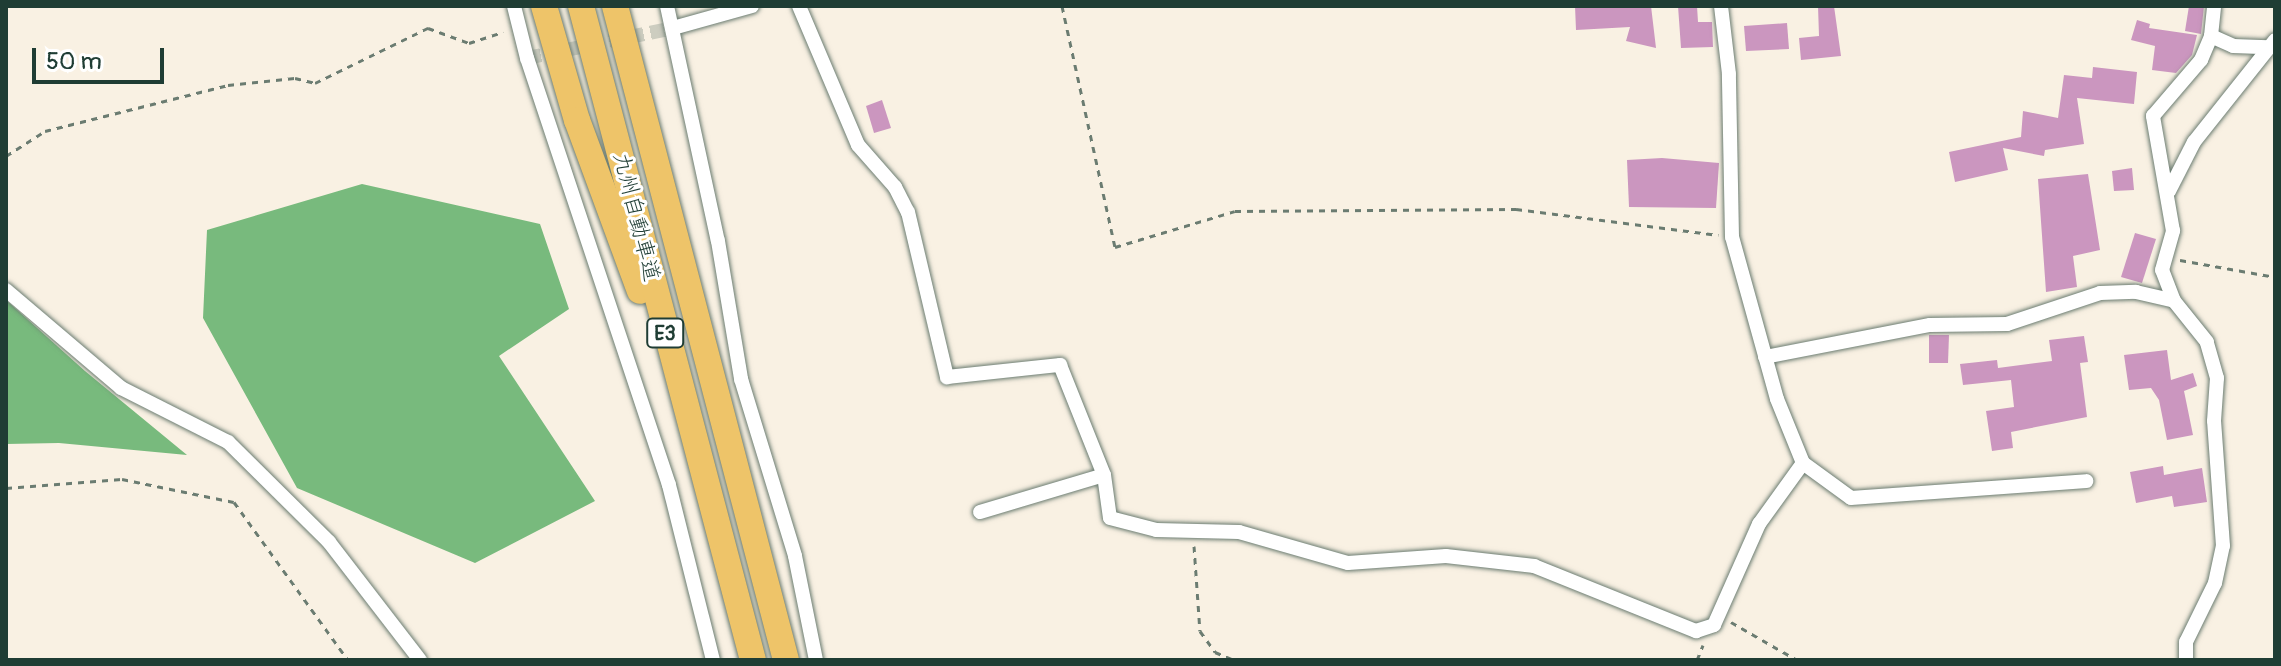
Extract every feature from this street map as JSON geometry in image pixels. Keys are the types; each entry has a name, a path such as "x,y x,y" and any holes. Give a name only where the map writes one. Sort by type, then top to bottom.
{"highway":[{"path":"544,6 577,120 688,422"},
{"name":"九州自動車道","path":"581,6 753,660"},
{"name":"九州自動車道","path":"615,6 786,660"},
{"path":"631,6 658,121 671,211"}],"street":[{"path":"514,6 518,28 669,485 713,660"},
{"path":"667,6 741,379 795,556 816,660"},
{"path":"673,28 752,6"},
{"path":"799,6 858,145 895,187 908,212 947,377 1060,365 1104,475 1110,518 1156,530 1239,532 1348,563 1446,556 1534,566 1696,631 1714,625 1759,524 1803,463"},
{"path":"1721,6 1729,74 1732,237 1765,357 1803,463 1851,498 2086,481"},
{"path":"2186,660 2186,642 2215,583 2223,546 2214,421 2217,378 2207,342 2174,301 2162,270 2173,231 2169,191 2153,116 2201,60 2211,36 2214,6"},
{"path":"2211,36 2233,46 2271,44"},
{"path":"2169,191 2194,142 2271,44"},
{"path":"6,290 121,388 228,442 329,542 420,660"},
{"path":"1765,357 1930,325 2007,324 2100,293 2136,292 2174,301"},
{"path":"980,512 1104,475"}],"path":[{"path":"1062,6 1115,247 1235,211 1312,209 1516,209 1732,237"},
{"path":"6,156 45,131 228,85 295,78 315,83 428,28 469,43 518,28"},
{"path":"2166,257 2275,277"},
{"path":"6,488 122,479 234,502 348,660"},
{"path":"1190,531 1200,570 1200,631 1215,652 1234,660"},
{"path":"1719,615 1797,660"}],"green space":[{"path":"362,184 540,224 569,309 499,356 595,501 475,563 297,488 203,318 207,230"},
{"path":"6,300 85,371 187,455 59,443 6,444"}],"building":[{"path":"1575,6 1651,6 1656,48 1626,41 1630,27 1576,30"},
{"path":"1678,6 1697,6 1698,22 1712,22 1713,47 1681,48"},
{"path":"1818,6 1834,6 1841,56 1801,60 1799,38 1819,36"},
{"path":"2189,6 2204,6 2201,34 2185,31"},
{"path":"2137,20 2150,24 2149,28 2197,35 2192,55 2176,73 2152,70 2155,46 2131,40"},
{"path":"1787,23 1789,49 1746,51 1744,26"},
{"path":"2093,67 2137,72 2134,104 2077,98 2084,144 2045,150 2044,156 2003,148 2008,170 1955,182 1949,152 2021,137 2023,111 2058,118 2064,75 2092,78"},
{"path":"882,100 891,128 874,133 866,106"},
{"path":"1662,158 1719,163 1716,208 1629,207 1627,160"},
{"path":"2132,168 2134,190 2114,191 2112,171"},
{"path":"2088,174 2100,250 2073,256 2077,287 2046,292 2038,179"},
{"path":"2135,233 2156,239 2142,283 2121,277"},
{"path":"1929,335 1949,335 1948,363 1929,363"},
{"path":"2084,336 2088,362 2080,363 2087,417 2011,432 2013,448 1992,451 1986,411 2014,407 2011,380 1963,385 1960,364 1997,360 1998,368 2052,361 2049,340"},
{"path":"2167,350 2171,380 2193,373 2197,386 2184,391 2193,435 2167,440 2159,400 2151,388 2129,390 2124,355"},
{"path":"2163,466 2164,475 2202,468 2207,502 2174,507 2172,496 2136,503 2130,472"}],"tunnel":[{"path":"527,58 673,28"}]}
